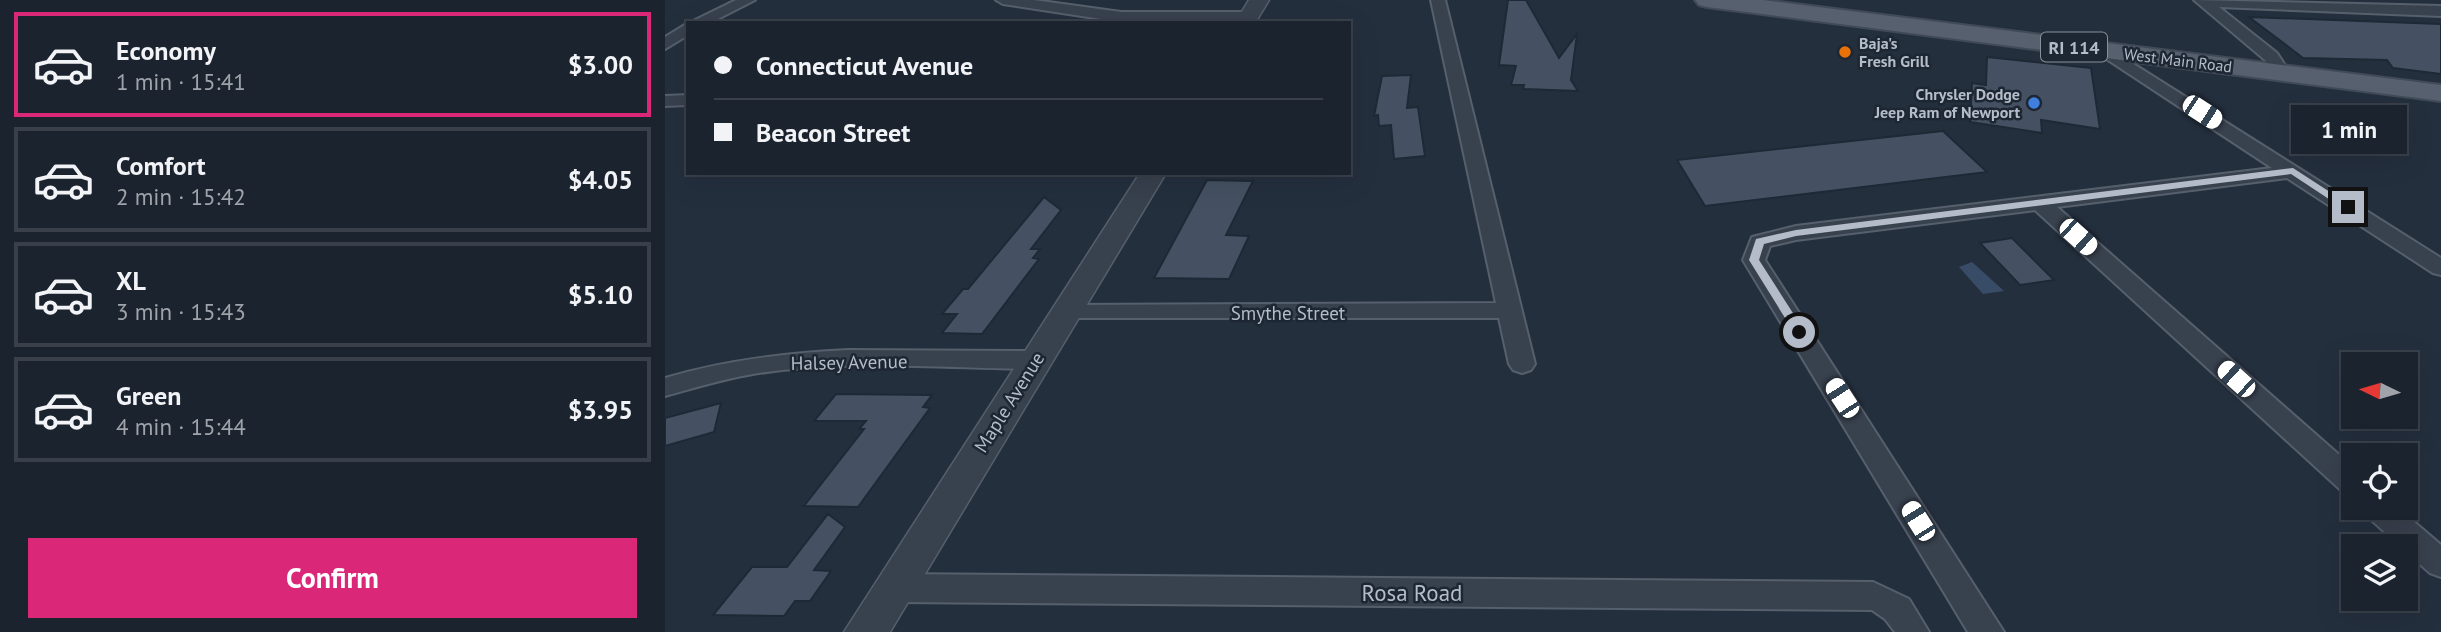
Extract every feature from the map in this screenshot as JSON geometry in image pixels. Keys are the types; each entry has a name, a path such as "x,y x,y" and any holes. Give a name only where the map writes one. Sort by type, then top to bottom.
{"main road":[{"name":"West Main Road","path":"1707,0 2441,93"}],"street":[{"path":"701,21 748,0"},
{"path":"1003,0 1121,17 1251,13"},
{"path":"1438,0 1522,364"},
{"path":"2202,1 2441,11"},
{"path":"2202,1 2271,57 2281,73"},
{"path":"665,44 686,29"},
{"path":"2105,51 2441,268"},
{"path":"665,102 686,100"},
{"path":"1987,632 1754,260 1760,242 1796,233 2293,171"},
{"name":"Maple Avenue","path":"866,632 1152,175"},
{"path":"2039,202 2341,473"},
{"name":"Smythe Street","path":"1065,313 1472,313 1510,310"},
{"name":"Halsey Avenue","path":"665,387 702,375 789,362 1036,360"},
{"path":"2392,520 2441,564"},
{"name":"Rosa Road","path":"894,587 1873,596 1892,602 1905,617 1912,632"}],"water":[{"path":"1972,262 2004,291 1983,294 1959,267"}],"building":[{"path":"1508,0 1526,0 1559,58 1577,34 1571,80 1578,91 1523,89 1524,85 1511,85 1516,66 1499,65"},
{"path":"2249,17 2441,24 2441,74 2393,68 2387,60 2303,58"},
{"name":"Chrysler Dodge Jeep Ram of Newport","path":"1987,57 2091,68 2100,129 2041,120 2042,133 1970,122 1972,83 1986,85"},
{"path":"1411,75 1407,108 1418,107 1425,156 1394,159 1391,125 1379,126 1378,115 1374,116 1382,76"},
{"path":"1943,131 1987,172 1705,206 1677,160"},
{"path":"1207,180 1253,181 1226,235 1249,236 1229,279 1154,278"},
{"path":"1044,197 1061,210 1031,249 1040,249 1033,258 1039,259 982,334 942,333 957,314 942,314 963,289 968,289"},
{"path":"2012,238 2054,280 2020,285 1980,243"},
{"path":"836,394 932,395 923,407 930,408 858,507 804,506 864,429 859,429 866,421 814,421"},
{"path":"721,403 714,432 665,446 665,418"},
{"path":"828,514 845,527 814,570 831,571 810,601 795,601 784,616 713,615 752,567 787,567"}],"place":[{"name":"Baja's Fresh Grill","path":"1845,52"},
{"name":"Chrysler Dodge Jeep Ram of Newport","path":"2034,103"}],"route":[{"path":"1799,332 1754,260 1760,242 1796,233 2293,171 2348,207"}]}
